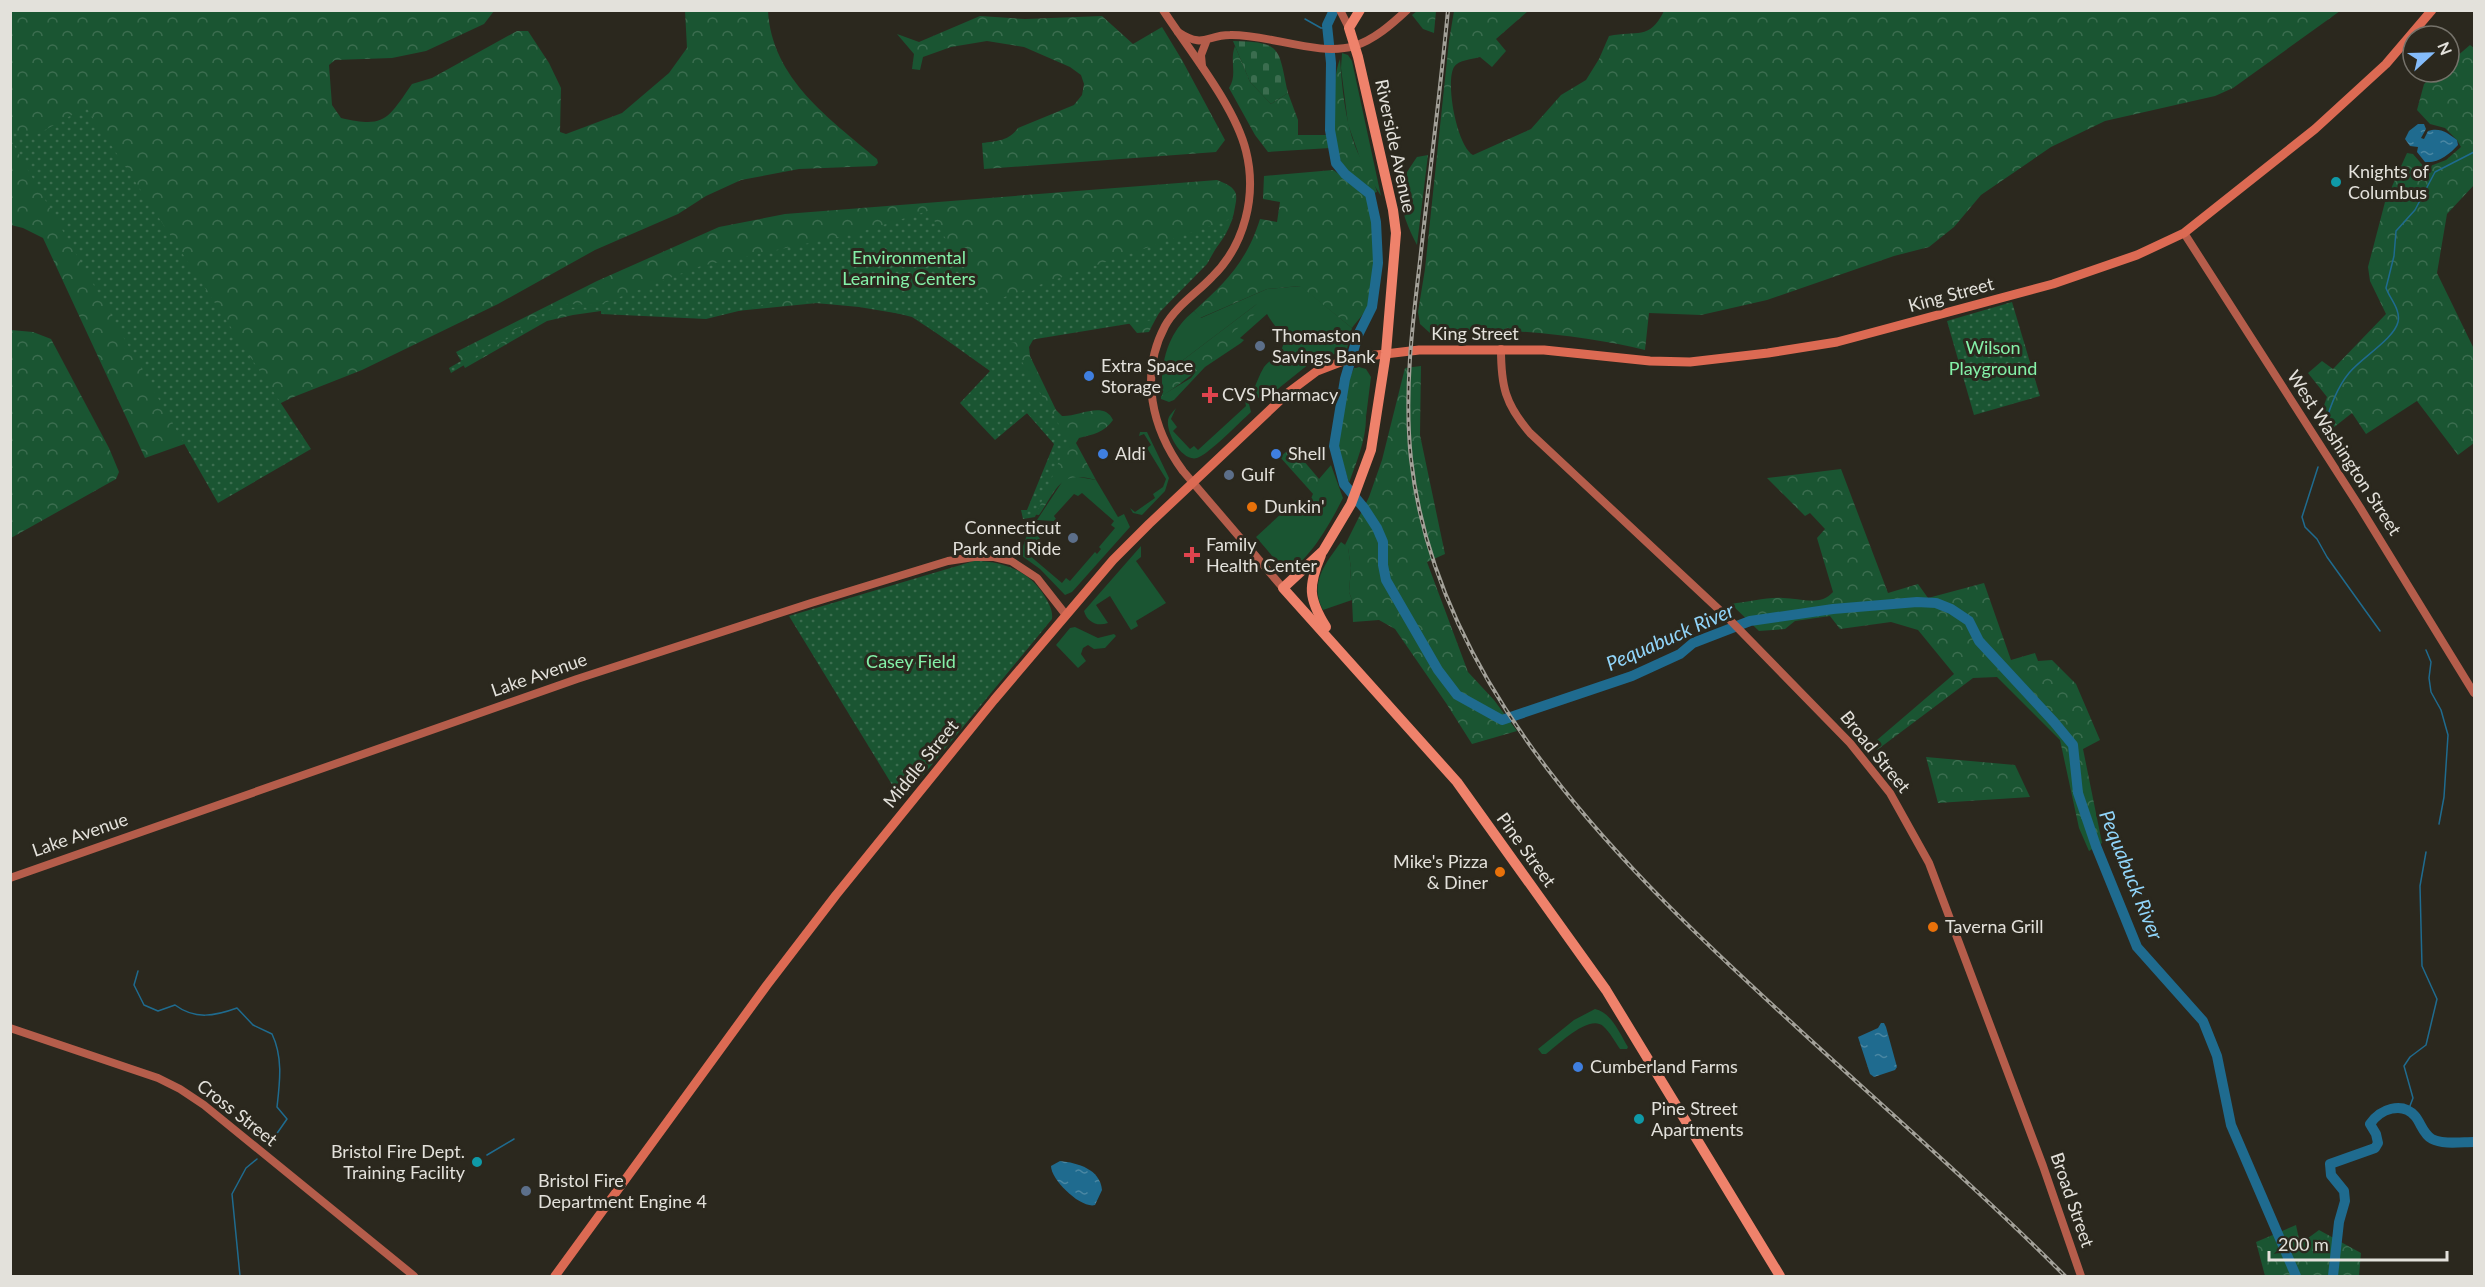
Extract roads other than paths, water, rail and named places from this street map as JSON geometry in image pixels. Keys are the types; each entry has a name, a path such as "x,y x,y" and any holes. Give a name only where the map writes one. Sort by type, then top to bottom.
{"highway":[{"path":"1349,28 1360,10"},
{"name":"Riverside Avenue","path":"1283,588 1323,551 1351,504 1364,472 1374,432 1386,353 1396,233 1394,210 1349,28"},
{"path":"1323,551 1313,574 1312,601 1336,646"},
{"name":"Pine Street","path":"1283,588 1457,782 1598,979 1780,1276"}],"main road":[{"name":"Pine Street","path":"1163,10 1227,108 1242,136 1250,177 1250,198 1241,234 1229,255 1214,276 1179,308 1166,326 1154,357 1151,380 1152,407 1169,453 1283,588"},
{"path":"1340,10 1349,28"},
{"path":"1176,31 1188,38 1206,42 1227,35 1251,35 1319,48 1340,48 1355,46 1380,33 1407,10"},
{"name":"King Street","path":"1386,353 1502,349 1690,362 1809,348 1940,316 2054,284 2137,255 2184,233 2315,129 2386,64 2432,10"},
{"path":"1202,70 1201,55 1206,42"},
{"name":"West Washington Street","path":"2184,233 2361,509 2475,693"},
{"name":"Broad Street","path":"1502,349 1502,377 1505,393 1516,417 1542,445 1728,618 1850,743 1890,793 1913,831 1937,884 2081,1276"},
{"name":"Middle Street","path":"555,1276 767,985 836,895 994,700 1113,560 1289,392 1317,371 1341,361 1386,353"},
{"name":"Lake Avenue","path":"10,878 577,680 810,603 948,561 974,556 1011,561 1037,578 1066,615"},
{"name":"Cross Street","path":"10,1028 158,1078 180,1089 204,1105 414,1276"}],"water":[{"path":"2418,124 2424,124 2426,129 2421,138 2424,139 2428,131 2440,130 2457,140 2458,145 2443,158 2425,162 2417,152 2418,147 2410,146 2405,139 2409,131"},
{"path":"1881,1023 1884,1023 1886,1027 1897,1067 1895,1070 1874,1077 1870,1074 1858,1037 1878,1028"},
{"path":"1060,1161 1087,1168 1097,1177 1102,1190 1095,1205 1082,1203 1061,1186 1051,1166"}],"waterway":[{"name":"Pequabuck River","path":"1334,10 1327,25 1331,63 1330,130 1336,163 1345,174 1370,194 1376,222 1378,263 1372,307 1358,335 1345,379 1334,446 1344,484 1364,508 1383,542 1383,565 1386,580 1438,670 1457,695 1502,720 1632,676 1680,654 1693,643 1750,621 1833,609 1917,602 1936,603 1951,609 1969,621 1979,641 2073,745 2078,793 2096,846 2137,947 2203,1021 2217,1056 2231,1125 2296,1276"},
{"path":"1305,19 1321,28 1328,28"},
{"path":"2322,432 2333,401 2344,380 2354,367 2384,342 2398,322 2397,309 2386,288 2394,256 2396,231 2415,210 2435,172 2474,152"},
{"path":"2318,467 2302,517 2305,527 2317,539 2327,557 2380,631"},
{"path":"2426,650 2431,662 2429,678 2431,692 2441,710 2448,735 2444,797 2439,824"},
{"path":"2408,1111 2413,1098 2404,1066 2410,1057 2426,1045 2437,999 2422,966 2420,886 2426,852"},
{"path":"138,971 134,985 144,1005 158,1011 175,1005 198,1015 221,1013 237,1008 253,1025 272,1034 279,1060 280,1079 277,1107 287,1119 271,1142"},
{"path":"2333,1276 2339,1222 2345,1201 2344,1191 2331,1175 2330,1164 2375,1148 2378,1143 2370,1124 2379,1114 2391,1109 2404,1109 2410,1111 2426,1134 2436,1141 2474,1142"},
{"path":"487,1155 514,1139"},
{"path":"240,1276 232,1194 246,1168 257,1159"}],"railway":[{"path":"1448,10 1414,310 1408,410 1411,459 1428,543 1458,623 1499,699 1549,771 1606,839 1666,904 1729,965 1964,1179 2065,1276"}],"place":[{"name":"Knights of Columbus","path":"2336,182"},
{"name":"Thomaston Savings Bank","path":"1260,346"},
{"name":"Extra Space Storage","path":"1089,376"},
{"name":"CVS Pharmacy","path":"1210,395"},
{"name":"Aldi","path":"1103,454"},
{"name":"Shell","path":"1276,454"},
{"name":"Gulf","path":"1229,475"},
{"name":"Dunkin'","path":"1252,507"},
{"name":"Connecticut Park and Ride","path":"1073,538"},
{"name":"Family Health Center","path":"1192,555"},
{"name":"Mike's Pizza & Diner","path":"1500,872"},
{"name":"Taverna Grill","path":"1933,927"},
{"name":"Cumberland Farms","path":"1578,1067"},
{"name":"Pine Street Apartments","path":"1639,1119"},
{"name":"Bristol Fire Dept. Training Facility","path":"477,1162"},
{"name":"Bristol Fire Department Engine 4","path":"526,1191"}],"park label":[{"name":"Environmental Learning Centers","path":"909,268"},
{"name":"Wilson Playground","path":"1993,358"},
{"name":"Casey Field","path":"911,662"}]}
